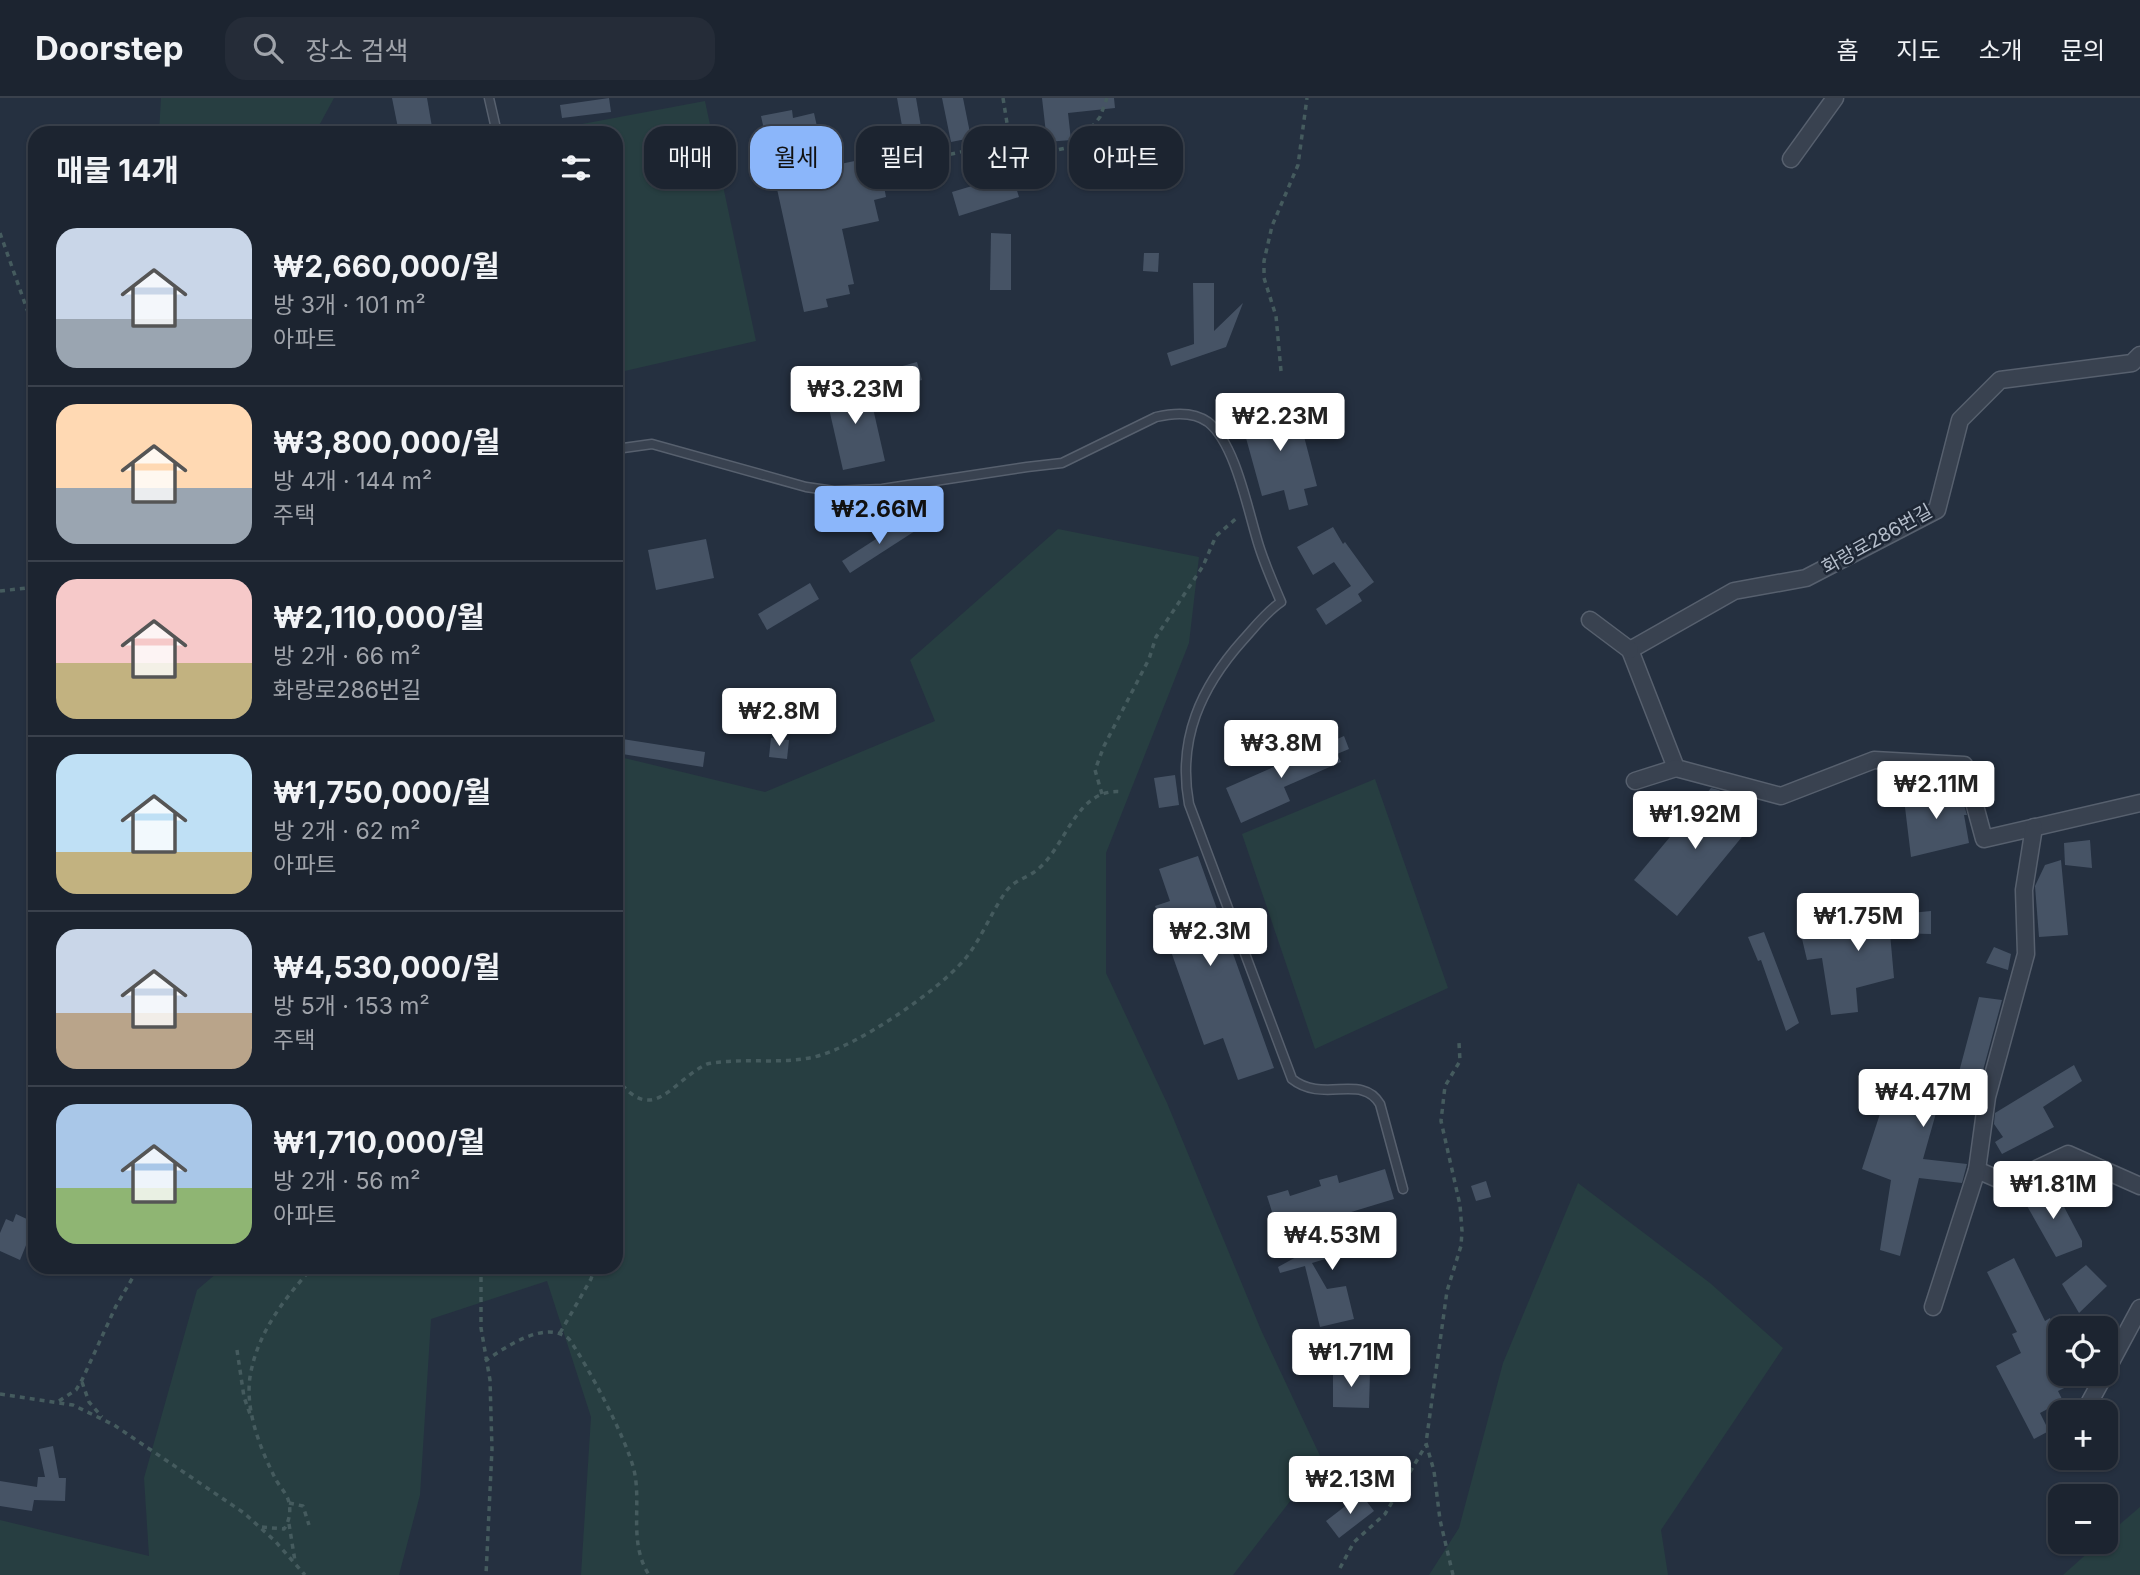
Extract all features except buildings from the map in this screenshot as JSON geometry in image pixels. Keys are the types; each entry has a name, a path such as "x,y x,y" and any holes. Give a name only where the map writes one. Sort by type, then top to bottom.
{"street":[{"path":"1791,159 1835,98"},
{"name":"화랑로286번길","path":"1630,650 1734,590 1805,578 1937,510 1959,420 2000,380 2132,363 2140,355"},
{"path":"1590,620 1630,650 1676,768"},
{"path":"1635,781 1676,768 1781,796 1874,760 1964,765 1984,839 2140,803"},
{"path":"1933,1307 1977,1170 1987,1097 2026,954 2024,890 2034,827"},
{"path":"1977,1170 2007,1182 2068,1154 2140,1186"},
{"path":"2118,1349 2140,1308"}],"lane":[{"path":"489,98 495,126"},
{"path":"623,448 652,444 806,487 834,491 882,489 1027,467 1048,467 1062,463 1156,417 1171,414 1199,417 1217,430 1228,449 1260,548 1281,602 1223,662 1198,705 1188,759 1186,785 1189,804 1292,1079 1301,1087 1313,1090 1363,1089 1374,1095 1380,1104 1403,1189"}],"path":[{"path":"1003,98 1007,126"},
{"path":"1055,149 1070,146 1094,126 1107,98"},
{"path":"1281,371 1276,317 1264,278 1264,261 1272,226 1298,165 1307,98"},
{"path":"0,233 28,312"},
{"path":"1102,793 1095,770 1104,746 1149,659 1156,637 1203,566 1216,536 1240,515"},
{"path":"0,591 28,588"},
{"path":"623,1084 635,1096 657,1100 665,1097 697,1069 707,1064 815,1057 850,1043 943,982 968,955 1012,883 1037,870 1065,835 1076,814 1102,793 1123,792"},
{"path":"1340,1568 1354,1542 1385,1514 1426,1443 1447,1291 1462,1231 1460,1205 1441,1121 1446,1086 1460,1061 1459,1043"},
{"path":"130,1281 132,1274"},
{"path":"57,1402 68,1397 82,1380 134,1274"},
{"path":"256,1430 250,1397 253,1363 271,1318 307,1274"},
{"path":"481,1274 480,1313 485,1362 490,1380 492,1449 486,1575"},
{"path":"559,1334 593,1274"},
{"path":"485,1362 514,1344 541,1333 566,1336 575,1348 630,1457 636,1481 637,1541 642,1563 649,1575"},
{"path":"237,1350 244,1397 270,1468 289,1503 287,1525 280,1530 260,1526"},
{"path":"82,1380 89,1402 105,1420"},
{"path":"0,1394 73,1405 105,1420 222,1496 260,1526 305,1575"},
{"path":"1426,1443 1434,1471 1440,1520 1453,1575"},
{"path":"289,1503 303,1506 309,1525"},
{"path":"288,1519 291,1547 297,1566"}],"green space":[{"path":"161,98 334,98 319,126 159,126"},
{"path":"705,101 710,126 644,126 644,189 724,189 756,341 623,371 623,126 571,126"},
{"path":"1058,529 1199,557 1189,643 1106,853 1106,973 1167,1103 1261,1330 1322,1460 1233,1575 581,1575 591,1417 547,1281 431,1319 420,1495 399,1575 0,1575 0,1520 149,1556 144,1478 197,1290 216,1274 623,1274 623,758 765,792 935,721 910,660"},
{"path":"1375,779 1448,988 1315,1049 1242,834"},
{"path":"1578,1183 1710,1283 1783,1348 1661,1530 1668,1575 1429,1575 1459,1528 1503,1363"},
{"path":"2140,1507 2140,1575 2063,1575 2087,1554 2118,1554 2118,1526"}]}
